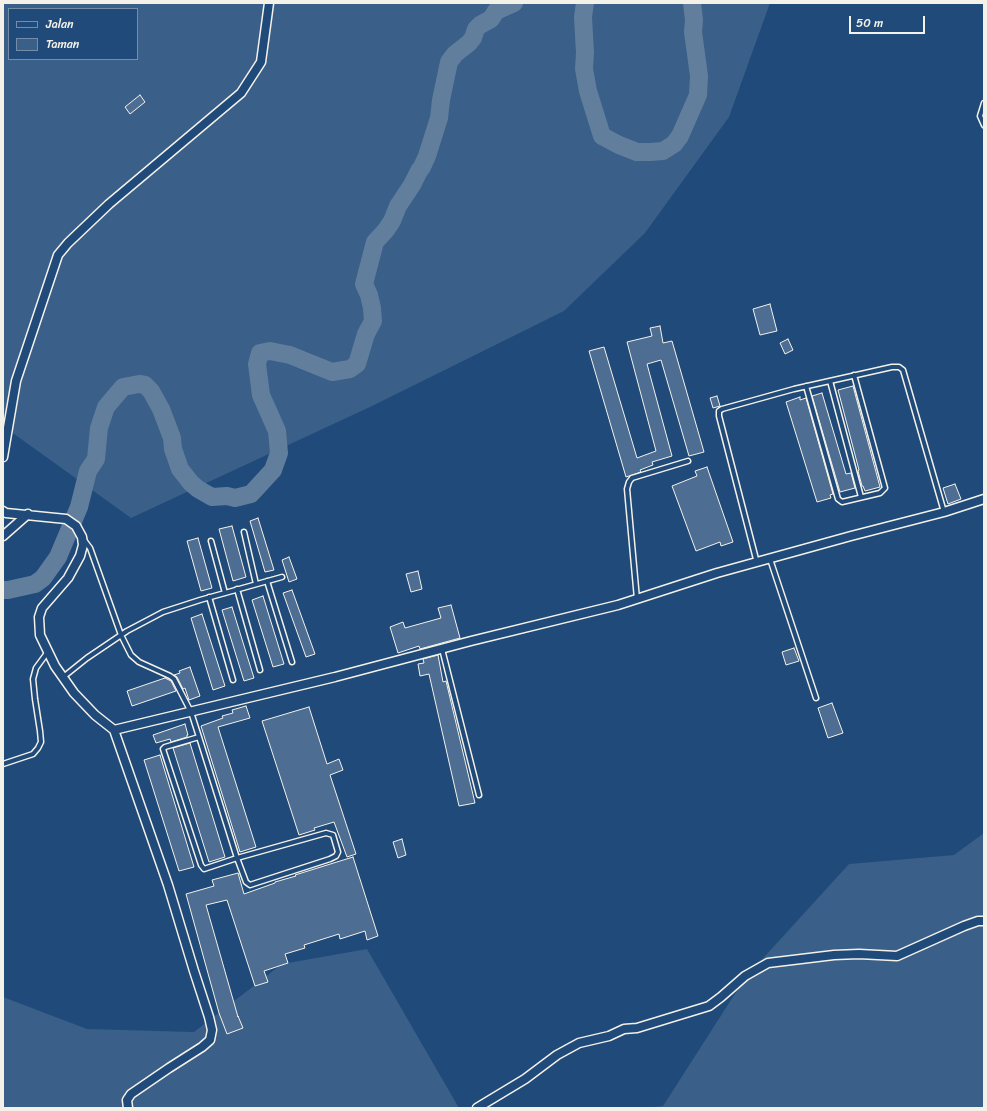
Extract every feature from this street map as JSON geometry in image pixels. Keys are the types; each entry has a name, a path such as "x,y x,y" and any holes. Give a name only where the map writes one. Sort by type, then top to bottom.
{"street":[{"path":"3,455 16,381 58,255 68,243 109,204 241,93 261,62 269,3"},
{"path":"114,730 335,677 442,648 637,600 718,573 944,512 984,499"},
{"path":"3,511 6,513 66,519 76,526 82,537 83,545 80,556 68,578 42,608 39,617 40,635 54,666 62,678 95,715 114,730 168,885 212,1030 210,1040 202,1047 131,1094 127,1100 128,1108"},
{"path":"3,536 28,514"},
{"path":"477,1108 525,1079 557,1055 579,1043 608,1036 624,1029 638,1028 708,1006 745,976 768,963 834,955 860,954 897,956 964,926 978,921 984,921"}],"lane":[{"path":"984,103 980,116 984,125"},
{"path":"757,562 718,416 719,411 806,386 892,367 899,367 903,370 944,512"},
{"path":"806,386 838,499 842,502 880,493 885,488 854,376"},
{"path":"830,381 861,497"},
{"path":"637,600 627,489 629,482 632,478 688,461"},
{"path":"244,532 256,584"},
{"path":"82,537 90,548 121,635 131,655 139,662 166,673 174,679 191,712 199,737 237,858 246,882 250,885 330,860 336,856 338,852 333,835 326,833 237,858 204,869 201,865 163,749 165,747 199,737"},
{"path":"211,541 225,593"},
{"path":"770,559 816,698"},
{"path":"62,678 87,658 121,635 163,612 209,597 282,577"},
{"path":"267,581 292,662"},
{"path":"237,589 260,670"},
{"path":"209,597 233,680"},
{"path":"442,648 479,795"},
{"path":"3,764 33,754 41,742 33,679 36,668 48,653"}],"green space":[{"path":"3,3 770,3 729,117 645,233 564,311 370,407 131,518 3,426"},
{"path":"984,833 984,1108 642,1108 663,1106 745,978 849,864 954,855"},
{"path":"367,949 459,1108 3,1108 3,997 87,1029 194,1032 282,964"}],"building":[{"path":"140,95 145,102 130,114 125,107"},
{"path":"770,304 777,331 760,335 753,309"},
{"path":"660,326 663,343 672,341 704,452 689,456 661,360 647,364 672,456 652,462 653,465 640,470 641,472 626,477 589,351 604,347 637,458 656,451 627,342 652,336 650,328"},
{"path":"788,339 793,350 785,354 780,343"},
{"path":"853,386 880,487 865,491 862,486 838,390"},
{"path":"822,393 846,474 851,473 855,488 840,492 812,396"},
{"path":"717,396 720,406 713,408 710,398"},
{"path":"800,397 800,400 806,398 833,494 830,495 831,498 817,502 786,402"},
{"path":"707,467 733,542 721,546 720,542 696,551 672,486 697,476 695,471"},
{"path":"955,484 961,499 948,504 943,488"},
{"path":"258,518 274,570 265,572 250,521"},
{"path":"232,526 246,577 233,581 219,529"},
{"path":"198,538 212,588 201,591 187,541"},
{"path":"289,557 297,579 289,582 282,560"},
{"path":"418,571 422,589 411,592 406,574"},
{"path":"292,590 315,654 306,657 283,593"},
{"path":"263,596 284,664 273,667 252,600"},
{"path":"451,605 460,638 420,649 419,646 398,653 390,627 403,622 405,628 441,618 438,608"},
{"path":"232,607 254,678 244,681 222,610"},
{"path":"202,614 225,686 213,690 191,618"},
{"path":"794,648 799,661 786,665 782,652"},
{"path":"438,655 443,682 446,681 475,803 459,806 429,674 420,676 418,664 424,663 423,659"},
{"path":"190,667 200,696 189,700 185,688 183,689 177,677 174,675 180,673 179,671"},
{"path":"165,678 171,681 176,691 132,706 127,691"},
{"path":"832,703 843,733 828,738 818,708"},
{"path":"246,706 250,718 218,727 256,847 240,852 201,726 223,718 222,716 233,713 232,710"},
{"path":"309,707 327,764 339,759 343,770 330,775 356,854 347,857 334,822 314,828 315,830 299,835 262,721"},
{"path":"185,724 188,735 187,737 171,742 170,739 156,743 153,735"},
{"path":"190,743 225,857 209,862 173,748"},
{"path":"160,755 194,867 179,871 144,760"},
{"path":"402,839 406,855 398,858 393,842"},
{"path":"353,857 378,936 367,940 365,931 340,939 339,934 304,945 305,948 285,954 288,963 264,971 268,982 255,986 227,900 206,905 238,1017 243,1028 227,1034 219,1013 186,894 214,886 212,880 238,873 244,894 296,876 295,875"}],"waterway":[{"path":"3,590 35,584 43,578 58,557 79,507 88,471 96,459 99,428 106,407 123,387 139,384 145,385 151,391 161,409 172,438 173,449 180,469 191,483 212,497 227,496 235,498 251,494 273,470 279,453 277,431 261,395 257,364 260,353 270,351 290,355 332,372 350,369 357,364 366,334 373,321 369,295 364,284 375,242 392,221 398,206 412,185 427,156 439,118 449,62 455,54 469,43 473,38 476,29 480,25 491,19 496,11 514,3"},
{"path":"585,3 583,17 585,53 584,69 588,91 602,136 637,152 663,151 674,144 680,136 698,95 699,76 693,32 694,20 692,3"}]}
